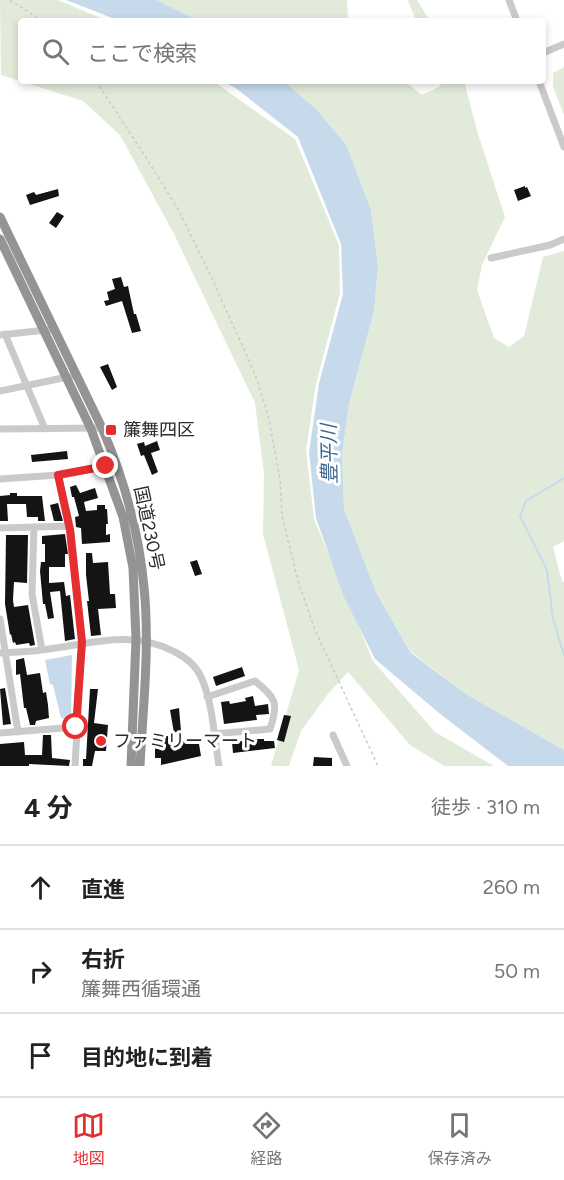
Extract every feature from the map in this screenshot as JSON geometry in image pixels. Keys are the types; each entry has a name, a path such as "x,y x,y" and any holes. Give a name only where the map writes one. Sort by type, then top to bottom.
{"highway":[{"name":"国道230号","path":"0,217 72,376 102,428 117,464 132,515 140,550 145,590 131,766"},
{"name":"国道230号","path":"0,239 50,329"},
{"name":"国道230号","path":"72,376 123,517 133,568 141,640 140,766"}],"street":[{"path":"509,0 516,18"},
{"path":"546,52 564,44"},
{"path":"540,84 564,147"},
{"path":"491,258 550,245 564,239"},
{"path":"45,429 3,335 50,329"},
{"path":"0,391 72,376"},
{"path":"0,429 102,428"},
{"path":"0,479 58,475 117,464"},
{"path":"58,475 70,526 82,642 75,766"},
{"path":"0,528 70,526"},
{"path":"34,527 32,594 42,650"},
{"path":"0,619 3,653 18,732"},
{"path":"3,653 42,650 108,639 141,640 169,649 184,657 200,674 207,697 219,766"},
{"path":"207,697 255,681 271,694 275,702 275,714 270,729 213,734"},
{"path":"0,733 76,727"},
{"path":"333,735 347,766"}],"path":[{"path":"10,0 37,18"},
{"path":"98,84 136,141 178,212 209,272 255,374 268,415 280,479 282,516 298,581 315,630 378,766"}],"green space":[{"path":"0,0 58,0 101,18 18,18 18,80 1,75"},
{"path":"157,0 347,0 348,18 193,18"},
{"path":"408,0 417,0 428,18 415,18"},
{"path":"564,67 564,115 553,87 553,73"},
{"path":"29,84 217,84 295,139 339,245 340,293 316,384 306,450 314,519 373,661 435,732 494,766 444,766 410,745 348,672 328,694 301,731 289,766 271,766 299,670 263,534 264,474 255,403 173,232 120,135 83,101"},
{"path":"287,84 408,84 422,95 441,86 440,84 465,84 478,134 505,217 482,265 477,290 494,338 509,347 524,336 543,257 564,251 564,541 553,547 564,582 564,750 466,694 411,652 376,592 344,509 342,455 349,404 374,311 378,266 371,210 347,146 317,110"}],"water":[{"path":"66,0 157,0 193,18 112,18"},
{"name":"豊平川","path":"228,84 287,84 317,110 347,146 371,210 378,266 374,311 349,404 342,455 344,509 376,592 411,653 466,694 564,750 564,766 508,766 439,713 375,659 344,597 316,518 309,452 319,383 343,294 341,244 298,137"},
{"path":"72,655 71,719 61,718 45,660"}],"building":[{"path":"525,186 531,196 518,201 514,190"},
{"path":"58,189 59,196 30,205 26,195 34,192 36,195"},
{"path":"57,212 64,216 56,228 49,223"},
{"path":"121,277 124,287 128,286 134,314 136,314 141,331 132,333 122,301 106,306 104,301 109,300 107,292 115,289 112,279"},
{"path":"108,364 117,387 112,390 100,367"},
{"path":"157,441 160,450 151,453 158,472 152,475 137,444 144,442 145,446"},
{"path":"67,451 68,459 32,462 31,455"},
{"path":"76,485 80,493 95,488 98,498 84,502 86,511 97,510 97,505 105,505 108,524 106,524 106,535 110,534 110,542 82,544 81,528 76,527 75,517 79,516 70,487"},
{"path":"10,493 17,493 17,496 42,496 45,521 38,521 38,517 27,517 26,504 7,504 8,521 0,521 0,496 10,495"},
{"path":"58,503 63,521 54,521 50,505"},
{"path":"65,534 68,554 65,554 65,567 49,567 49,583 64,582 66,596 70,595 75,639 65,641 60,591 50,592 54,618 48,619 45,604 43,604 40,571 41,562 45,562 45,544 42,544 42,536"},
{"path":"6,535 28,535 27,583 14,582 13,600 14,607 28,605 35,645 30,646 29,643 16,645 10,635 5,604"},
{"path":"86,553 92,553 93,563 108,562 110,594 115,594 116,608 98,609 101,635 91,636 87,601 89,601"},
{"path":"197,560 202,574 195,576 190,562"},
{"path":"24,658 27,675 40,673 43,693 46,692 49,718 36,721 35,725 30,725 26,708 24,708 20,674 16,675 16,660"},
{"path":"242,667 245,676 216,686 213,677"},
{"path":"5,688 11,724 3,725 0,689"},
{"path":"90,689 98,689 94,723 108,725 106,751 95,751 92,766 83,766 83,759 86,759"},
{"path":"253,696 255,706 268,704 269,714 256,715 257,720 224,724 221,702 229,701 230,704 246,701 245,698"},
{"path":"179,708 181,731 174,733 170,710"},
{"path":"284,715 291,716 284,742 277,740"},
{"path":"155,732 162,732 162,736 171,736 173,743 198,738 201,756 161,765 161,758 155,758"},
{"path":"43,735 51,735 52,758 70,760 69,766 29,764 29,766 0,766 0,744 24,742 25,755 42,755"},
{"path":"256,739 274,741 275,748 233,753 232,742"},
{"path":"314,757 332,758 332,766 313,766"}],"waterway":[{"path":"564,478 526,501 520,516 547,570 553,619 564,655"}],"place":[{"name":"簾舞四区","path":"111,430"},
{"name":"ファミリーマート","path":"101,741"}],"route":[{"path":"76,727 82,642 70,530 58,475 106,466"}]}
